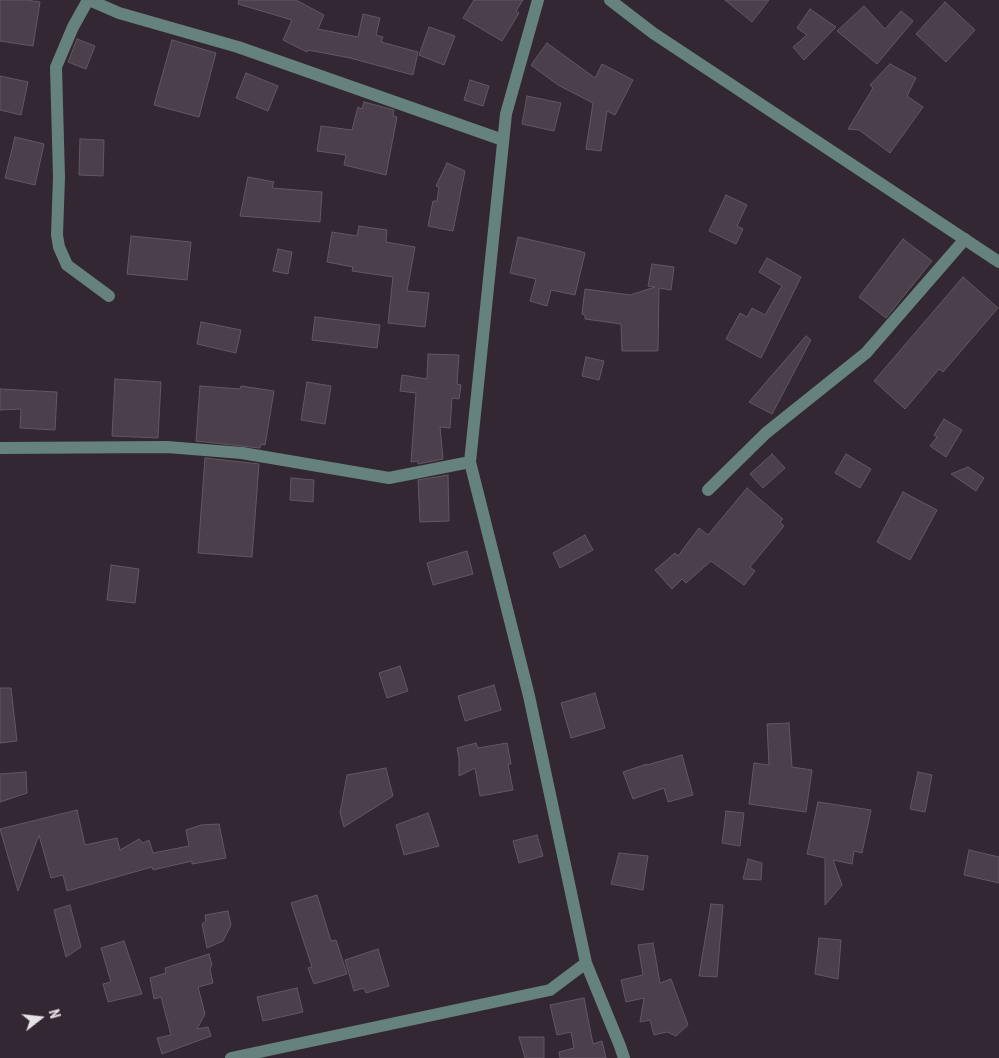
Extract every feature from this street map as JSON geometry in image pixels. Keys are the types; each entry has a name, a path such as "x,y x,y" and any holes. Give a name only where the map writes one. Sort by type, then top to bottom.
{"street":[{"path":"109,296 67,265 59,247 57,235 59,177 56,66 73,27 89,0 119,13 238,47 503,140"},
{"path":"538,0 506,114 470,462 529,696 586,963 624,1058"},
{"path":"610,0 662,38 999,262"},
{"path":"708,490 766,433 866,353 965,239"},
{"path":"0,448 167,447 242,453 389,478 470,462"},
{"path":"231,1058 550,990 586,963"}],"building":[{"path":"0,0 40,2 33,46 0,41"},
{"path":"239,0 296,0 324,15 318,29 358,37 363,14 380,18 376,35 383,37 381,42 418,52 413,75 350,58 308,50 307,52 283,40 292,20 238,4"},
{"path":"474,0 523,0 516,11 519,13 502,41 463,18"},
{"path":"725,0 769,0 752,22"},
{"path":"945,2 975,30 946,62 916,34"},
{"path":"864,6 885,29 901,11 913,21 877,64 837,31"},
{"path":"810,9 836,27 804,60 793,47 807,35 797,28"},
{"path":"429,27 455,36 444,65 419,55"},
{"path":"77,39 95,46 86,69 68,62"},
{"path":"172,40 216,53 199,117 154,105"},
{"path":"547,43 595,78 602,64 633,80 615,115 607,111 601,151 586,149 593,103 558,85 531,65"},
{"path":"890,64 916,78 907,96 923,107 890,153 859,130 848,129 873,88 870,85"},
{"path":"246,73 278,86 268,111 236,98"},
{"path":"0,76 28,82 21,115 0,110"},
{"path":"470,80 489,86 483,106 464,100"},
{"path":"527,96 561,103 554,131 522,124"},
{"path":"364,102 394,110 393,116 397,117 386,175 344,165 346,155 317,151 321,126 352,130 358,107 362,109"},
{"path":"15,137 44,144 35,185 5,178"},
{"path":"80,139 104,140 103,176 79,175"},
{"path":"447,163 465,171 453,231 428,226 433,201 437,201 439,187 436,186"},
{"path":"248,177 274,182 272,188 322,192 320,222 240,216"},
{"path":"726,195 747,205 737,226 743,229 736,244 709,231"},
{"path":"359,226 387,230 386,242 415,247 407,291 429,293 425,327 388,323 393,277 352,271 353,267 327,262 332,232 357,236"},
{"path":"131,236 191,242 187,280 127,274"},
{"path":"518,237 585,253 575,295 551,290 547,306 530,301 536,279 510,273"},
{"path":"903,239 932,261 886,318 859,297"},
{"path":"278,249 292,252 288,274 273,271"},
{"path":"767,258 801,277 761,358 726,339 740,313 747,317 752,308 765,315 782,286 759,272"},
{"path":"652,264 674,267 671,290 659,288 658,351 622,351 621,324 585,319 585,315 582,314 585,289 630,295 655,287 648,286"},
{"path":"963,277 998,308 943,372 939,369 905,409 874,381"},
{"path":"315,317 380,325 377,348 312,340"},
{"path":"201,322 241,330 236,353 197,344"},
{"path":"806,336 811,340 772,414 749,402"},
{"path":"428,354 459,355 457,384 461,385 459,399 452,398 450,428 440,427 443,459 418,464 418,461 411,462 416,393 400,391 402,375 427,379"},
{"path":"586,357 604,361 599,380 582,376"},
{"path":"115,379 161,382 158,438 112,436"},
{"path":"307,382 331,386 325,424 301,420"},
{"path":"200,386 240,389 241,386 274,391 265,445 261,444 260,448 196,441"},
{"path":"0,389 57,392 55,430 20,428 21,409 0,410"},
{"path":"944,419 962,430 946,457 930,446 937,437 934,435"},
{"path":"772,454 785,468 763,488 750,474"},
{"path":"846,454 871,469 860,488 835,473"},
{"path":"205,458 259,464 252,557 198,553"},
{"path":"968,467 984,478 976,491 951,474"},
{"path":"448,475 449,521 420,522 418,480"},
{"path":"291,478 314,480 313,502 290,500"},
{"path":"747,488 783,519 780,522 784,526 750,567 755,571 744,585 711,561 686,583 682,579 672,589 655,570 675,553 678,556 699,528 708,535"},
{"path":"903,492 937,510 910,560 877,542"},
{"path":"585,535 593,550 560,568 553,553"},
{"path":"467,551 473,574 433,585 427,563"},
{"path":"111,565 139,569 135,603 107,600"},
{"path":"400,666 408,691 387,698 379,673"},
{"path":"494,685 501,710 465,721 458,696"},
{"path":"0,688 11,688 17,741 0,743"},
{"path":"595,693 605,728 571,738 561,703"},
{"path":"789,723 792,767 812,770 806,812 749,804 754,763 769,765 767,724"},
{"path":"476,743 478,748 507,743 511,764 508,764 513,790 480,796 475,768 459,776 457,748"},
{"path":"682,755 693,795 668,802 664,788 633,799 623,772"},
{"path":"386,768 393,796 344,827 340,813 347,775"},
{"path":"26,772 27,793 0,802 0,774"},
{"path":"918,772 932,775 925,812 910,809"},
{"path":"818,802 871,810 862,853 854,851 852,864 833,860 842,885 825,905 825,858 807,854"},
{"path":"77,810 85,845 117,838 120,850 139,839 143,843 149,840 153,853 189,846 186,830 201,825 219,824 226,858 192,864 192,861 153,870 152,867 67,891 63,875 51,878 39,835 18,891 0,829"},
{"path":"726,811 744,813 740,846 722,843"},
{"path":"428,813 439,846 404,855 396,825"},
{"path":"537,835 543,856 519,863 513,841"},
{"path":"969,850 999,857 999,883 964,875"},
{"path":"619,853 648,856 643,890 611,884"},
{"path":"748,859 762,863 761,880 743,879"},
{"path":"317,895 331,941 336,940 347,974 314,984 308,968 312,967 291,903"},
{"path":"711,904 723,905 717,977 699,976"},
{"path":"70,905 81,947 66,957 54,910"},
{"path":"228,911 231,925 223,941 207,948 202,924 206,921 205,915"},
{"path":"819,938 841,940 838,979 815,974"},
{"path":"124,941 142,994 108,1002 103,984 111,982 101,948"},
{"path":"653,943 660,983 671,979 688,1025 676,1036 667,1032 654,1035 650,1020 640,1022 644,998 626,1002 621,980 643,975 638,945"},
{"path":"378,949 389,986 366,993 364,988 354,991 345,960"},
{"path":"209,954 213,983 198,987 205,1014 197,1029 208,1027 211,1036 162,1054 157,1038 171,1035 161,997 154,999 150,978 166,973 165,968"},
{"path":"297,988 303,1012 263,1021 257,997"},
{"path":"584,998 593,1044 602,1041 606,1058 560,1058 559,1052 574,1048 571,1032 557,1035 550,1005"},
{"path":"519,1037 544,1037 544,1058 525,1058"}]}
